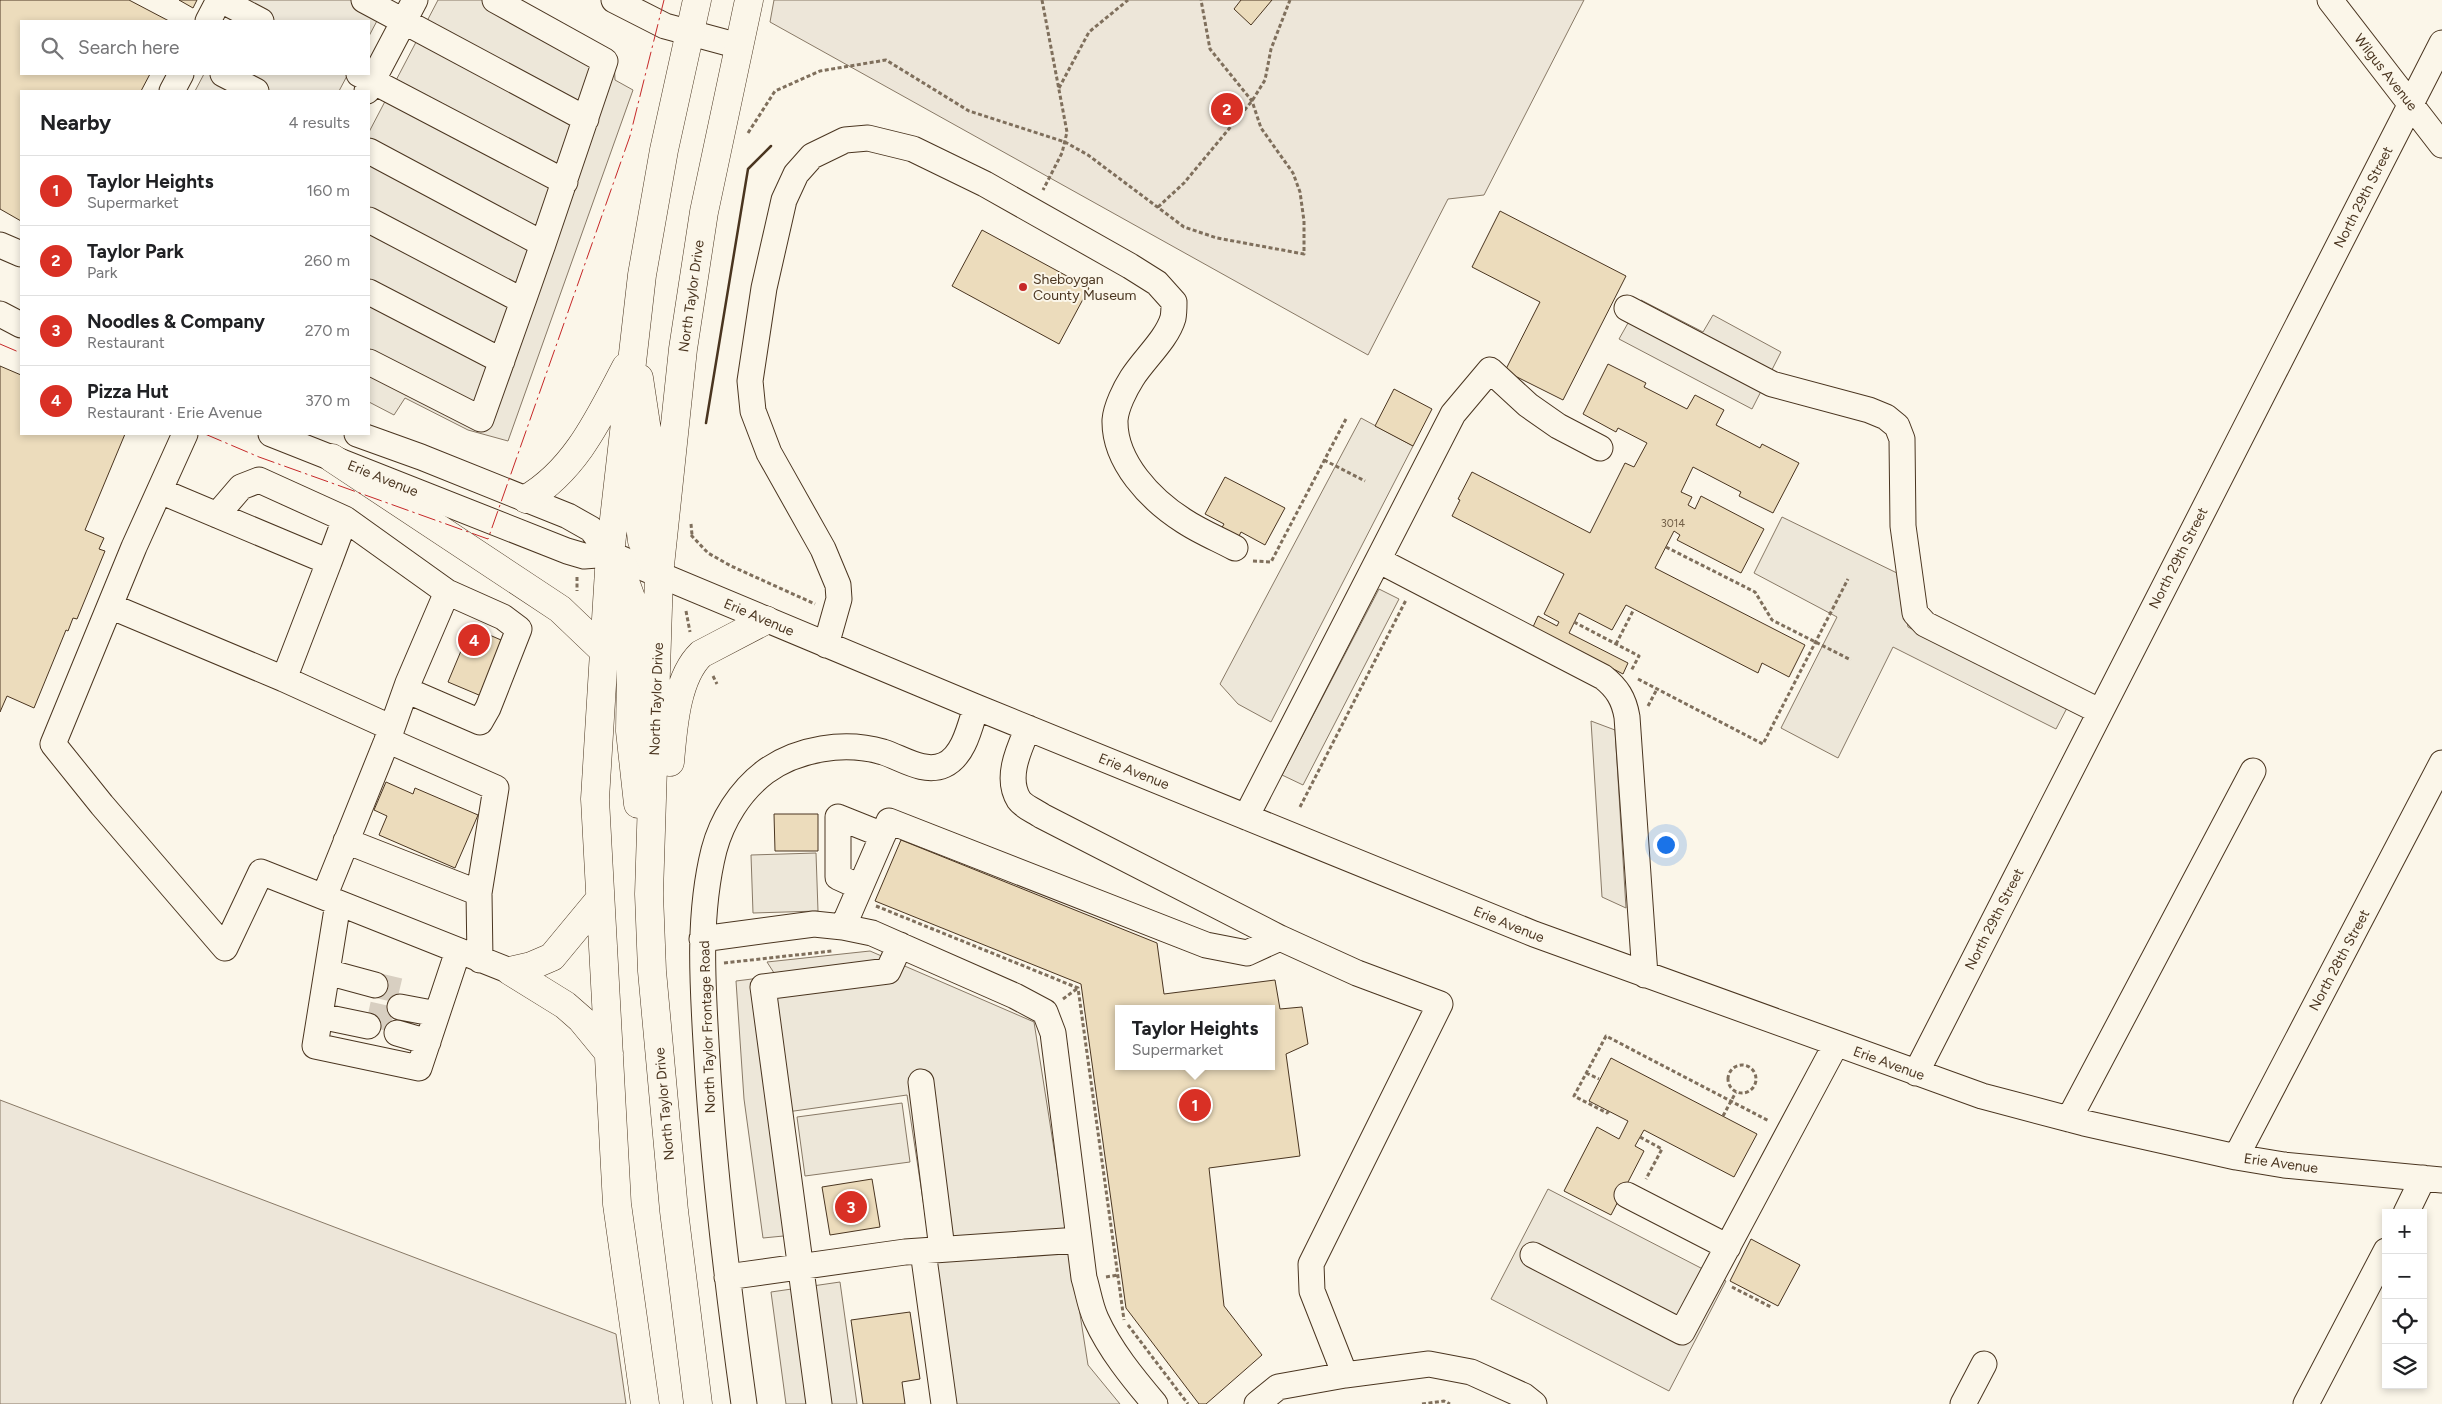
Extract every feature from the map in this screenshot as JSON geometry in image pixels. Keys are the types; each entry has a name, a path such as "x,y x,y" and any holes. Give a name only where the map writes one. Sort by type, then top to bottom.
{"main road":[{"path":"645,1404 617,1204 595,799 610,554 642,274 661,166 696,0"},
{"name":"North Taylor Drive","path":"698,1404 674,1211 652,972 649,894 659,576 683,349 704,212 750,0"},
{"path":"526,499 561,474 581,448 633,353"},
{"path":"633,353 642,391 647,431 640,522 644,548 659,576"},
{"path":"332,458 560,609 604,651"},
{"path":"610,554 622,573 632,601 630,732 649,894"},
{"path":"649,894 667,797 672,734 681,691 696,659 701,654 766,620"},
{"path":"510,971 531,966 552,957 600,898"},
{"path":"510,971 565,1005 582,1019 609,1053"}],"street":[{"path":"209,20 220,0 259,20"},
{"path":"364,0 410,11 586,119"},
{"path":"370,363 482,419 565,182 605,61 495,0"},
{"path":"614,0 661,24 739,46"},
{"name":"Wilgus Avenue","path":"2330,0 2442,145"},
{"path":"410,11 366,82 565,182"},
{"name":"North 29th Street","path":"1916,1073 2442,43"},
{"path":"173,90 180,75"},
{"path":"225,75 254,90"},
{"path":"826,645 839,599 838,585 823,548 768,453 752,411 750,381 764,288 784,200 796,174 812,156 831,145 846,140 868,138 913,149 985,184 1157,283 1174,302 1173,318 1130,380 1115,420 1118,440 1125,461 1136,478 1162,503 1184,521 1235,548"},
{"path":"370,152 543,244"},
{"path":"370,221 523,301"},
{"path":"0,245 20,254"},
{"path":"370,293 502,361"},
{"path":"0,306 20,312"},
{"path":"1627,308 1772,384 1869,410 1897,426 1902,439 1903,526 1915,613 1925,624 2100,711"},
{"path":"0,314 20,324"},
{"path":"1246,817 1454,414 1490,370 1528,405 1558,426 1600,448"},
{"path":"370,432 421,457"},
{"path":"185,435 110,606 53,744 102,805 225,948 261,872 510,971"},
{"name":"Erie Avenue","path":"274,435 567,551 584,556 610,554 976,707 1534,934 1982,1096 2069,1119 2236,1157 2284,1165 2433,1179"},
{"name":"Erie Avenue","path":"360,435 421,457 568,516 591,529 610,554"},
{"path":"218,515 241,487 259,480 345,519 446,592 503,617 519,629 488,708 480,722 406,690"},
{"path":"160,491 330,562"},
{"path":"284,679 345,519"},
{"path":"1378,560 1603,677 1614,686 1623,698 1626,713 1645,975"},
{"path":"446,592 346,840 331,900 323,995 315,1046 419,1068 458,951"},
{"path":"110,606 284,679 496,788 479,893 480,960"},
{"name":"North Taylor Frontage Road","path":"744,1404 727,1277 713,1147 702,965 702,939 709,872 724,821 749,786 766,772 786,761 816,750 840,746 883,752 927,768 938,767 951,761 957,754 964,741 976,707"},
{"path":"1028,728 1014,769 1014,788 1020,802 1042,816 1280,938 1356,973 1440,1004 1311,1264 1312,1291 1346,1375"},
{"name":"North 28th Street","path":"2236,1157 2442,763"},
{"path":"2069,1119 2253,771"},
{"path":"860,887 838,877 838,817 882,835"},
{"path":"841,938 888,821 1206,945 1247,954 1280,938"},
{"path":"346,840 479,893"},
{"path":"702,939 814,924 841,938 890,941 1015,996 1044,1012 1053,1033 1084,1278 1096,1318 1126,1368 1155,1404"},
{"path":"819,1404 763,987 888,971 890,941"},
{"path":"323,995 371,1006 323,995"},
{"path":"435,1022 400,1013 435,1022"},
{"path":"1532,1255 1682,1332 1836,1044"},
{"path":"921,1082 944,1404"},
{"path":"2409,1209 2433,1179"},
{"path":"1631,1197 1728,1247"},
{"path":"727,1277 932,1250 1079,1240"},
{"path":"2306,1404 2384,1254"},
{"path":"1257,1404 1278,1387 1346,1375 1429,1364 1471,1372 1524,1396 1534,1404"},
{"path":"1963,1404 1984,1364"}],"path":[{"path":"1032,210 1062,153 1067,132 1042,0"},
{"path":"1059,89 1089,32 1128,0"},
{"path":"746,138 749,129 775,90 820,71 886,60 969,111 1065,142 1088,155 1184,227 1199,232 1304,254 1304,221 1296,179 1261,128 1252,101 1210,49 1201,0"},
{"path":"1158,207 1184,183 1252,101 1265,80 1271,48 1285,18 1290,0"},
{"path":"1235,548 1235,560 1271,562 1347,417"},
{"path":"1324,460 1365,481"},
{"path":"690,517 692,535"},
{"path":"1666,547 1755,592 1772,620 1851,660"},
{"path":"1574,622 1639,656 1629,674 1763,744 1848,579"},
{"path":"1300,807 1417,580"},
{"path":"1616,644 1634,609"},
{"path":"686,611 688,629 692,637"},
{"path":"890,941 891,912"},
{"path":"702,965 841,938"},
{"path":"1609,1111 1607,1113 1574,1096 1606,1036 1789,1132"},
{"path":"1735,1066 1749,1066 1755,1074 1754,1088 1746,1093 1736,1092 1730,1086 1729,1073 1735,1066"},
{"path":"1586,1073 1600,1079"},
{"path":"1723,1116 1736,1092"},
{"path":"1631,1197 1662,1149 1640,1137"},
{"path":"1712,1277 1772,1308"},
{"path":"1422,1404 1444,1401 1450,1404"}],"shaded area":[{"path":"235,0 388,0 370,34 370,20 232,20"},
{"path":"438,0 510,0 614,58 615,80 633,90 508,441 468,430 405,398 394,415 370,403 370,130"},
{"path":"774,0 1584,0 1484,195 1448,199 1368,355 770,22"},
{"path":"203,75 347,75 340,90 196,90"},
{"path":"1641,300 1703,332 1713,315 1781,352 1752,409 1619,339"},
{"path":"1361,418 1413,446 1271,722 1238,704 1220,684"},
{"path":"1782,517 1899,574 1908,627 2067,708 2056,729 1893,647 1838,758 1781,728 1837,617 1754,573"},
{"path":"1379,589 1399,599 1303,785 1282,775"},
{"path":"1591,721 1615,730 1626,908 1602,897"},
{"path":"816,853 818,911 753,913 751,855"},
{"path":"870,951 1034,1022 1088,1365 1120,1404 954,1404 907,1095 787,1112 804,1234 763,1238 744,1099 736,981 776,976 767,962"},
{"path":"0,1100 616,1334 626,1404 0,1404"},
{"path":"902,1103 910,1162 805,1176 797,1117"},
{"path":"1548,1189 1726,1281 1669,1391 1491,1299"},
{"path":"840,1282 857,1404 786,1404 771,1292"}],"building":[{"path":"0,0 129,0 167,20 20,20 20,75 149,75 142,90 20,90 20,220 0,209"},
{"path":"179,0 197,0 193,8"},
{"path":"1241,0 1272,0 1251,25 1234,9"},
{"path":"1500,211 1626,276 1563,400 1505,371 1540,302 1472,267"},
{"path":"982,230 1089,288 1059,344 952,286"},
{"path":"1608,364 1646,383 1644,387 1687,409 1695,395 1724,410 1716,425 1760,448 1762,444 1799,463 1773,513 1739,496 1741,492 1693,467 1681,492 1692,497 1688,505 1695,509 1701,496 1764,529 1741,573 1677,540 1680,535 1674,531 1655,568 1805,645 1789,677 1762,663 1758,673 1626,605 1612,630 1579,613 1569,633 1628,663 1623,674 1533,627 1538,616 1557,626 1559,622 1544,614 1564,574 1452,516 1460,500 1458,499 1472,472 1590,533 1625,463 1634,467 1647,443 1618,428 1616,432 1583,414"},
{"path":"0,366 20,375 20,435 125,435 85,530 104,538 99,549 105,551 77,619 73,618 68,631 66,630 34,708 7,696 0,712"},
{"path":"1394,389 1432,409 1413,446 1375,426"},
{"path":"1225,477 1285,508 1265,545 1241,532 1237,540 1220,531 1224,524 1205,514"},
{"path":"471,627 508,643 486,698 448,682"},
{"path":"386,782 413,794 415,788 478,815 455,868 379,835 387,816 374,810"},
{"path":"774,814 818,814 818,851 775,851"},
{"path":"901,840 1157,943 1164,994 1275,980 1280,1009 1302,1007 1308,1044 1286,1054 1300,1156 1209,1168 1224,1306 1262,1355 1206,1404 1199,1404 1126,1308 1081,984 875,901"},
{"path":"1611,1058 1757,1134 1734,1177 1644,1130 1635,1146 1644,1151 1611,1215 1564,1191 1597,1127 1619,1139 1628,1121 1589,1101"},
{"path":"872,1179 880,1227 830,1235 822,1187"},
{"path":"1751,1239 1800,1265 1778,1306 1730,1281"},
{"path":"910,1312 920,1379 902,1382 905,1404 863,1404 851,1320"}],"tunnel":[{"path":"375,985 405,992"},
{"path":"368,1014 400,1021"}],"wall":[{"path":"706,423 748,169 771,146"}],"power":[{"path":"207,435 259,457 488,539 630,136 664,0"},
{"path":"0,344 20,353"}],"place":[{"name":"Taylor Park","path":"1227,109"},
{"name":"Sheboygan County Museum","path":"1023,287"},
{"name":"Pizza Hut","path":"474,640"},
{"name":"Taylor Heights","path":"1195,1105"},
{"name":"Noodles & Company","path":"851,1207"}]}
